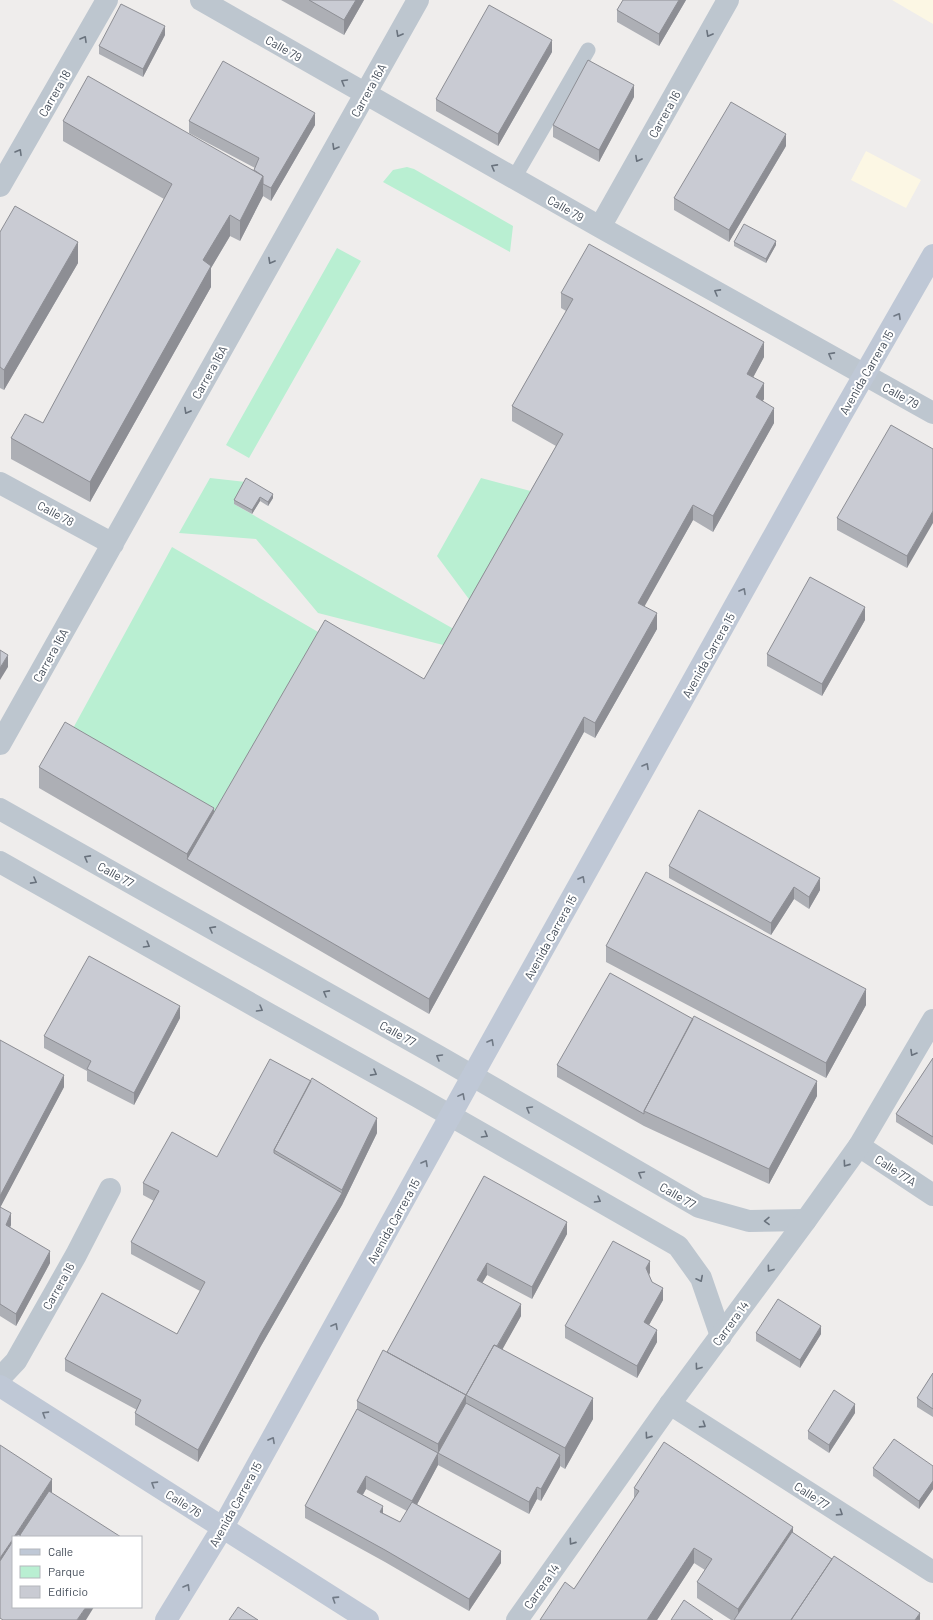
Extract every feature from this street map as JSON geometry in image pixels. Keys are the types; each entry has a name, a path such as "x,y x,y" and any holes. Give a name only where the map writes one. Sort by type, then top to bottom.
{"main road":[{"name":"Avenida Carrera 15","path":"166,1620 223,1527 473,1076 933,255"},
{"name":"Calle 76","path":"0,1386 368,1620"}],"street":[{"name":"Carrera 18","path":"0,186 107,0"},
{"name":"Calle 79","path":"201,0 600,227 933,413"},
{"name":"Carrera 16A","path":"0,744 418,0"},
{"name":"Carrera 16","path":"600,227 728,0"},
{"name":"Calle 78","path":"0,483 113,544"},
{"name":"Calle 77","path":"0,809 473,1076 699,1207 749,1221 806,1220"},
{"path":"0,862 451,1116 678,1246 701,1278 721,1336"},
{"name":"Carrera 14","path":"517,1620 670,1404 859,1146 933,1020"},
{"name":"Calle 77A","path":"859,1146 933,1195"},
{"name":"Carrera 16","path":"0,1378 16,1361 76,1255 110,1188"},
{"name":"Calle 77","path":"670,1404 933,1572"}],"lane":[{"path":"514,178 588,50"}],"shaded area":[{"path":"892,0 933,0 933,24"},
{"path":"866,151 921,180 906,208 851,180"}],"green space":[{"path":"407,167 414,169 513,226 510,252 383,182 393,170"},
{"path":"337,248 361,261 249,458 226,445"},
{"path":"210,478 246,482 234,504 459,632 451,647 318,613 256,539 179,533"},
{"path":"481,478 538,493 474,606 437,556"},
{"path":"172,547 325,636 214,828 65,743"}],"building":[{"path":"309,0 356,0 344,20"},
{"path":"623,0 679,0 659,34 617,10"},
{"path":"121,4 165,26 143,69 99,46"},
{"path":"489,5 552,40 498,134 436,99"},
{"path":"588,60 634,85 599,150 553,125"},
{"path":"223,61 315,113 271,188 263,184 263,176 254,170 259,158 189,121"},
{"path":"88,76 263,176 240,221 230,215 203,260 211,266 90,482 11,438 25,414 43,423 172,184 63,121"},
{"path":"731,102 786,134 729,230 674,198"},
{"path":"15,206 78,242 4,370 0,367 0,232"},
{"path":"744,224 776,241 766,259 734,242"},
{"path":"589,244 764,342 747,374 764,383 756,397 774,408 713,516 693,505 638,603 657,613 595,723 584,717 429,999 187,859 325,620 424,679 563,434 512,406 573,299 561,293"},
{"path":"891,425 933,449 933,511 907,556 837,518"},
{"path":"246,478 273,494 268,502 260,497 252,510 234,500"},
{"path":"810,577 865,607 822,684 767,654"},
{"path":"0,650 8,655 0,668"},
{"path":"65,722 214,808 187,854 39,767"},
{"path":"699,810 820,878 809,897 794,887 771,923 669,866"},
{"path":"646,872 866,989 826,1063 606,946"},
{"path":"89,956 180,1006 134,1093 87,1069 91,1061 44,1036"},
{"path":"610,973 693,1019 644,1111 644,1114 557,1065"},
{"path":"694,1016 817,1081 769,1169 644,1111"},
{"path":"0,1040 64,1075 0,1196"},
{"path":"933,1058 933,1137 896,1114"},
{"path":"270,1059 311,1081 274,1150 274,1153 342,1193 261,1333 198,1450 135,1413 141,1400 65,1359 102,1293 177,1334 205,1282 131,1242 159,1191 143,1183 172,1132 217,1157"},
{"path":"312,1078 377,1118 342,1190 274,1150"},
{"path":"484,1176 567,1222 532,1287 487,1263 477,1280 521,1304 497,1346 494,1345 466,1395 387,1352"},
{"path":"0,1207 11,1213 6,1225 50,1251 16,1314 0,1304"},
{"path":"613,1241 650,1261 646,1268 652,1282 663,1288 644,1322 657,1330 637,1366 565,1326"},
{"path":"778,1299 821,1326 800,1360 756,1333"},
{"path":"494,1345 593,1398 565,1448 466,1395"},
{"path":"383,1350 466,1395 438,1444 357,1401"},
{"path":"933,1373 933,1409 917,1398"},
{"path":"834,1390 855,1404 829,1445 808,1431"},
{"path":"466,1403 560,1455 541,1489 537,1487 529,1502 438,1453"},
{"path":"357,1409 438,1453 412,1501 366,1476 357,1492 383,1506 380,1512 400,1522 412,1502 501,1551 469,1599 305,1506"},
{"path":"894,1439 933,1466 933,1481 919,1501 873,1468"},
{"path":"664,1442 793,1527 738,1609 697,1582 712,1559 694,1548 647,1620 540,1620 565,1582 574,1589 639,1491 634,1488"},
{"path":"0,1445 52,1479 15,1536 12,1536 12,1540 0,1558"},
{"path":"49,1491 119,1536 21,1536 20,1535"},
{"path":"792,1532 832,1559 791,1620 734,1620"},
{"path":"12,1543 12,1608 85,1608 77,1620 3,1620 0,1618 0,1561"},
{"path":"834,1556 920,1613 915,1620 791,1620"},
{"path":"684,1600 713,1620 671,1620"},
{"path":"238,1607 258,1620 229,1620"}]}
